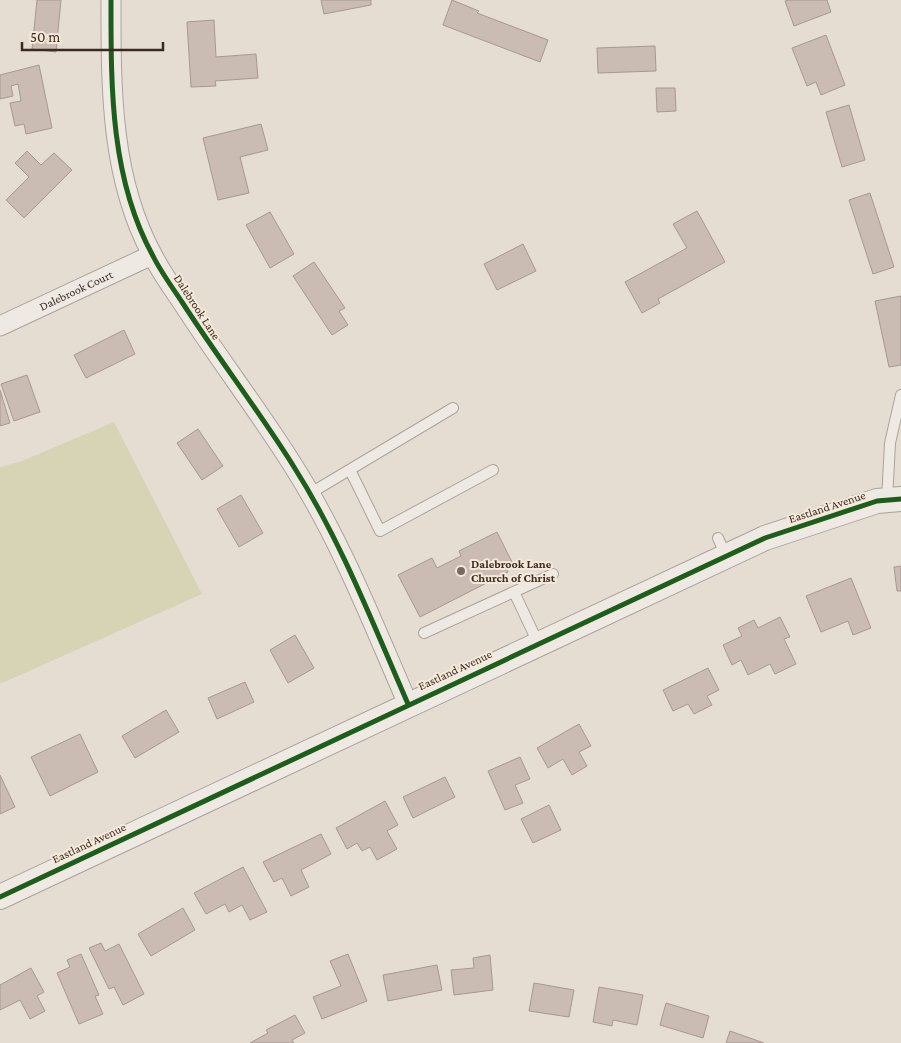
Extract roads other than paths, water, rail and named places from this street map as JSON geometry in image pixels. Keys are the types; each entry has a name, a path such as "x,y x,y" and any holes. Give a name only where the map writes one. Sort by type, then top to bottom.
{"street":[{"name":"Dalebrook Lane","path":"112,0 113,110 119,152 132,205 152,255 224,367 295,468 334,540 408,704"},
{"name":"Dalebrook Court","path":"0,326 152,255"},
{"name":"Eastland Avenue","path":"0,897 538,643 722,547 766,538 877,501 894,500"}],"lane":[{"path":"894,500 890,443 901,396"},
{"path":"309,494 453,408"},
{"path":"350,470 380,531 493,470"},
{"path":"424,632 554,574"},
{"path":"514,592 538,643"}],"place":[{"name":"Dalebrook Lane Church of Christ","path":"461,571"}]}
